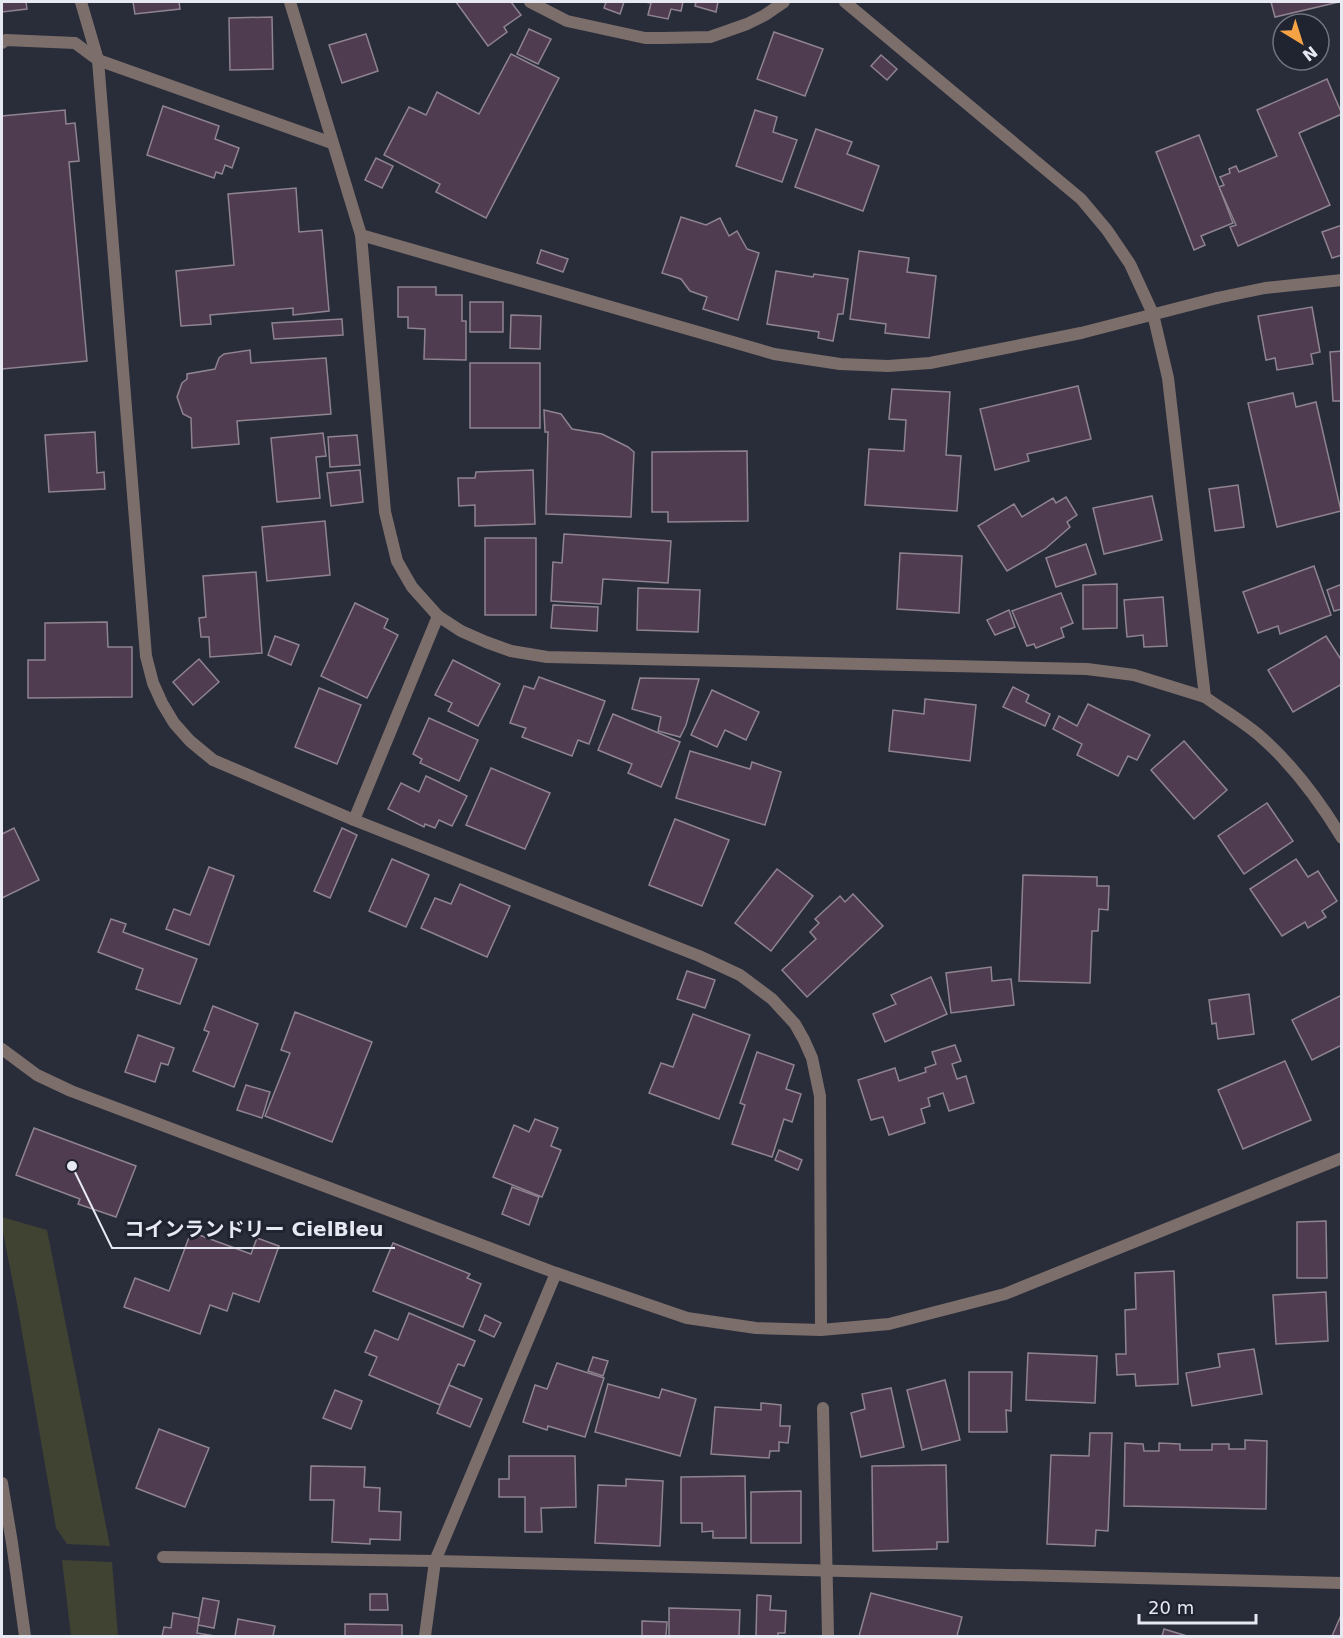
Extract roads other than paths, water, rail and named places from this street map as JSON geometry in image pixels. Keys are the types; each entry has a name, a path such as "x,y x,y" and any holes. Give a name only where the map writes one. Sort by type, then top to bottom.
{"street":[{"path":"81,2 98,60 146,656 153,683 162,703 174,723 190,741 213,760 354,820 699,956 740,975 772,999 795,1024 804,1040 812,1058 820,1096 822,1330"},
{"path":"290,2 361,235 385,512 397,561 412,587 438,616 461,631 486,642 511,651 547,657 1087,669 1134,675 1204,697 1260,736 1296,771 1324,807 1341,838"},
{"path":"530,2 567,21 645,38 663,38 710,37 747,24 784,2"},
{"path":"845,2 1081,199 1107,230 1130,264 1153,314 1168,378 1204,697"},
{"path":"2,42 6,40 75,43 98,60 332,143"},
{"path":"361,235 774,354 840,364 888,366 930,363 1081,333 1265,288 1341,280"},
{"path":"354,820 438,616"},
{"path":"2,1049 37,1075 71,1091 556,1273 687,1318 756,1328 822,1330 889,1323 1005,1294 1341,1158"},
{"path":"424,1636 435,1561 556,1273"},
{"path":"823,1408 828,1636"},
{"path":"2,1483 25,1636"},
{"path":"163,1557 435,1561 1341,1583"}],"place":[{"name":"コインランドリー CielBleu","path":"72,1166"}]}
